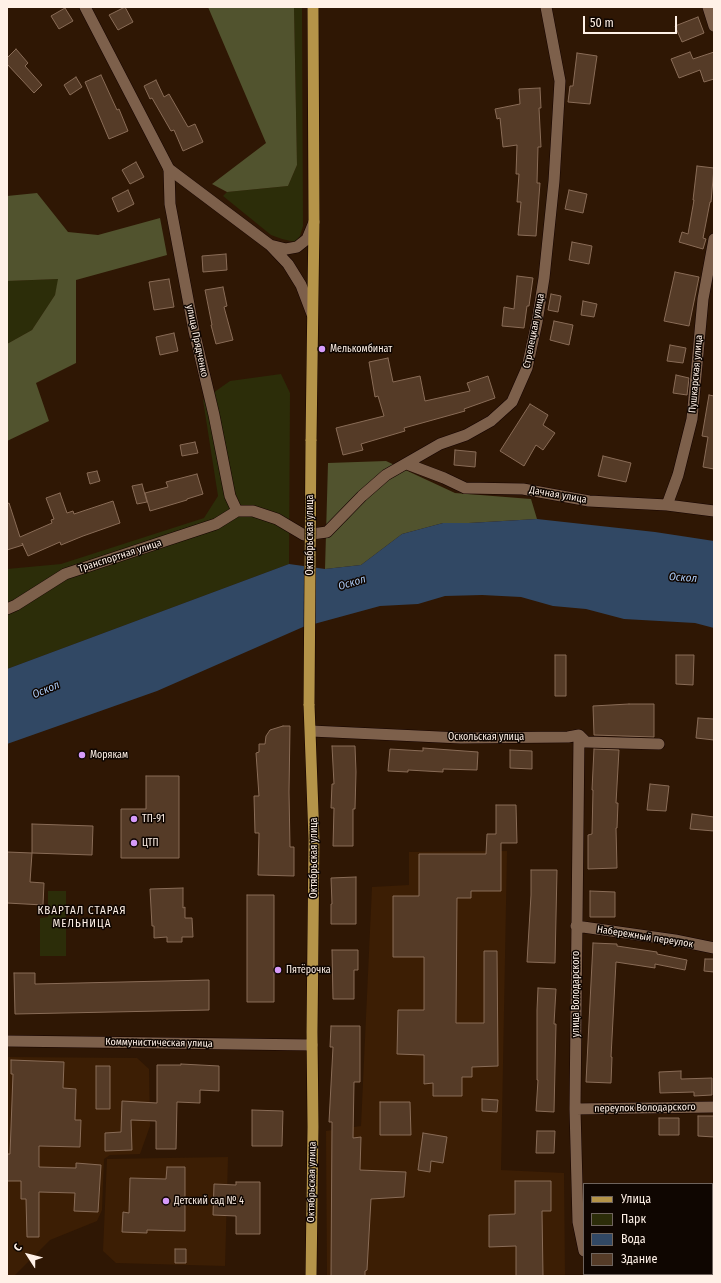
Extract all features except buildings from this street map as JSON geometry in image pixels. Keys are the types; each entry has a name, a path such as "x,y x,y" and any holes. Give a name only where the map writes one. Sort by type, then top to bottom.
{"main road":[{"name":"улица Прядченко","path":"311,441 314,221 313,7"},
{"name":"Октябрьская улица","path":"311,441 309,704 314,839 311,1276"}],"street":[{"name":"улица Прядченко","path":"85,7 168,169 170,204 194,331 214,415 230,496 237,511"},
{"name":"Стрелецкая улица","path":"237,511 254,511 277,519 304,535 327,532 362,496 381,480 440,444 466,435 491,422 512,402 527,368 537,322 544,278 554,181 560,81 546,7"},
{"path":"708,7 714,26"},
{"name":"улица Прядченко","path":"168,169 270,245 288,264 301,285 313,316"},
{"name":"улица Прядченко","path":"270,245 286,249 297,248 307,239 314,221"},
{"name":"Пушкарская улица","path":"667,506 678,475 692,419 703,298 714,239"},
{"name":"Дачная улица","path":"407,464 465,488 523,489 588,500 714,511"},
{"name":"Транспортная улица","path":"7,609 16,605 64,574 216,524 237,511"},
{"name":"Оскольская улица","path":"311,731 462,738 579,736 586,742 659,744"},
{"name":"улица Володарского","path":"579,736 575,1109 578,1222 583,1246"},
{"name":"Набережный переулок","path":"576,926 674,940 714,948"},
{"name":"Коммунистическая улица","path":"7,1041 312,1045"},
{"name":"переулок Володарского","path":"575,1109 714,1107"}],"shaded area":[{"path":"507,851 501,1170 564,1173 565,1276 327,1276 326,1131 361,1126 372,887 409,885 409,852"},
{"path":"7,1057 137,1058 149,1069 150,1126 140,1154 110,1155 104,1159 102,1210 97,1221 50,1240 14,1276 7,1276"},
{"name":"Детский сад № 4","path":"228,1157 225,1266 116,1263 103,1251 107,1159"}],"green space":[{"path":"208,7 294,7 297,165 288,186 227,192 212,184 266,143"},
{"path":"294,7 302,7 303,226 300,236 295,242 271,235 223,196 227,192 288,186 297,165"},
{"path":"37,193 68,232 98,235 160,218 167,255 76,280 76,363 36,383 49,421 7,441 7,344 32,330 55,295 58,279 7,281 7,196"},
{"path":"59,279 55,295 32,330 7,344 7,281"},
{"path":"281,374 290,393 289,564 7,669 7,569 61,564 204,518 218,496 203,400 230,381"},
{"path":"386,461 455,493 531,499 537,519 443,523 402,534 361,565 325,569 328,463"},
{"path":"48,891 66,891 66,956 40,956 40,918 48,917"}],"water":[{"name":"Оскол","path":"537,519 655,532 714,541 714,628 695,623 624,619 586,609 553,606 521,597 482,595 445,596 418,604 380,606 303,627 157,691 7,744 7,669 289,564 325,569 361,565 402,534 443,523"}],"place":[{"name":"Мелькомбинат","path":"322,349"},
{"name":"Морякам","path":"82,755"},
{"name":"ТП-91","path":"134,819"},
{"name":"ЦТП","path":"134,843"},
{"name":"Пятёрочка","path":"278,970"},
{"name":"Детский сад № 4","path":"166,1201"}],"district":[{"name":"КВАРТАЛ СТАРАЯ МЕЛЬНИЦА","path":"82,917"}]}
